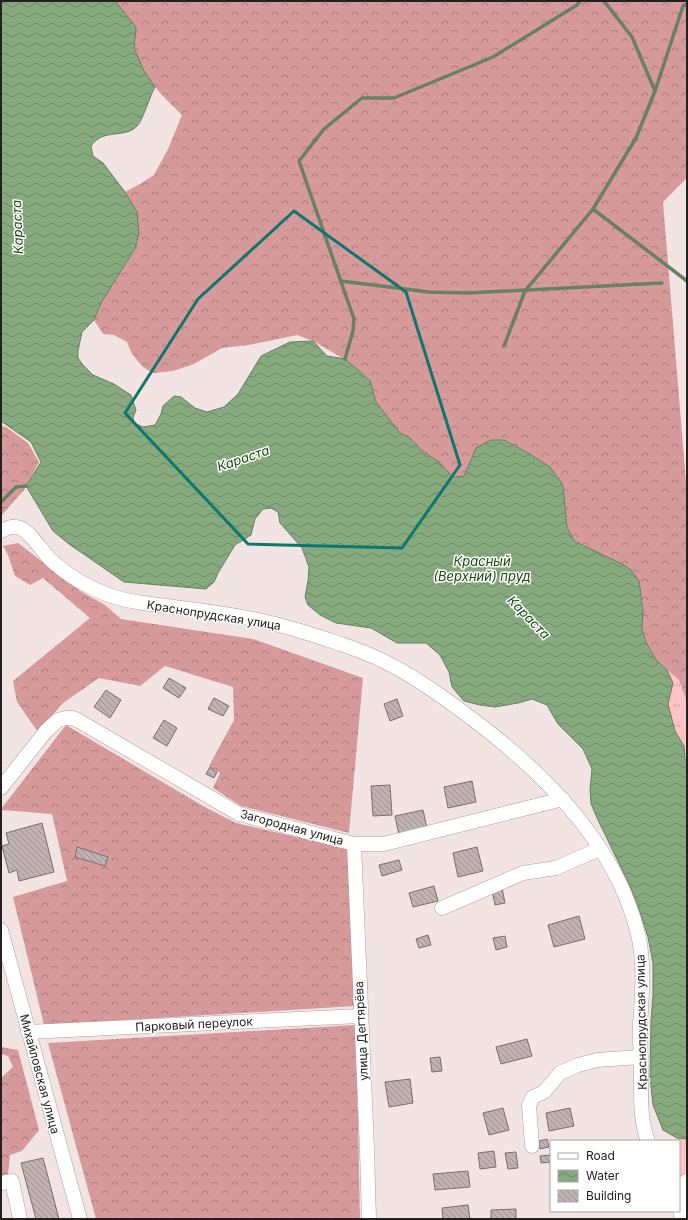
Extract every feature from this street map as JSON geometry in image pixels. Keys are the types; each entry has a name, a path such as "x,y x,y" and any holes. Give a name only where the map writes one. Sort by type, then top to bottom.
{"main road":[{"path":"683,1190 680,1201 684,1219"}],"street":[{"name":"Краснопрудская улица","path":"1,531 11,527 19,527 52,560 76,579 110,596 133,602 252,619 274,624 335,642 386,662 423,683 517,753 563,799 599,849 613,871 625,896 638,935 642,964 640,1028 641,1105 645,1133 648,1140"},
{"name":"Загородная улица","path":"1,788 46,731 58,720 73,718 239,814 354,844 384,844 563,799"},
{"name":"улица Дегтярёва","path":"354,844 369,1219"},
{"path":"442,908 522,873 556,868 599,849"},
{"name":"Михайловская улица","path":"1,930 80,1219"},
{"name":"Парковый переулок","path":"28,1032 360,1016"},
{"path":"532,1146 529,1105 533,1097 544,1092 560,1073 578,1065 598,1060 641,1057"},
{"path":"1,1183 12,1181 20,1219"}],"highlighted area":[{"path":"294,211 406,292 460,465 402,548 248,544 125,413 198,299"}],"green space":[{"path":"115,1 687,1 687,178 663,202 687,494 687,702 679,680 656,660 646,643 642,629 642,597 592,550 574,541 567,527 563,485 476,448 464,476 455,477 450,474 439,462 421,450 409,437 400,433 376,402 370,379 344,359 313,341 297,335 249,345 222,348 194,364 173,371 153,373 143,367 132,354 127,342 114,335 103,334 94,320 101,303 135,250 137,212 125,192 154,175 168,149 182,115 147,77 137,59 134,49 136,27"},
{"path":"1,426 6,427 28,443 39,462 24,490 1,516"},
{"path":"18,543 80,591 105,605 121,619 253,639 363,678 349,833 241,806 213,788 220,773 209,766 234,720 233,687 165,666 140,686 99,678 63,703 38,732 17,702 13,681 90,618 43,578 30,585 15,576 8,555 3,546"},
{"path":"667,670 679,680 687,702 687,762 685,759 684,746 675,731 668,704 673,683"},
{"path":"66,725 203,806 236,823 349,849 355,1006 44,1025 13,897 67,881 52,814 1,809"},
{"path":"356,1025 360,1219 96,1219 48,1043"},
{"path":"1,1047 18,1050 39,1130 22,1151 10,1155 8,1175 1,1176 1,1078 13,1067 8,1056 1,1054"},
{"path":"677,1138 687,1139 687,1173 680,1188 680,1140 677,1140"}],"water":[{"name":"Красный (Верхний) пруд","path":"4,1 115,1 136,27 134,48 144,71 155,87 138,125 127,132 102,137 96,140 91,146 93,156 103,163 125,192 137,212 139,233 135,249 101,303 94,320 82,332 78,351 78,358 93,375 114,384 131,395 136,410 133,418 134,423 143,427 155,425 161,414 163,406 174,396 181,397 195,408 207,412 224,407 238,394 261,356 290,342 313,341 327,356 345,359 370,380 376,402 400,433 409,437 421,450 439,462 450,474 455,477 464,476 476,448 491,440 504,440 550,467 563,485 567,527 574,541 622,564 631,570 639,581 643,610 642,629 646,642 656,660 667,670 673,683 668,704 675,731 684,746 685,759 687,762 687,1139 677,1138 663,1130 653,1105 650,1077 653,963 648,937 640,912 630,886 591,804 590,789 592,769 583,749 558,724 547,705 532,699 495,707 464,701 452,687 449,672 440,655 426,643 397,643 371,628 336,623 320,615 308,605 305,597 309,567 302,548 280,523 278,512 271,508 263,509 255,519 251,535 235,545 214,582 206,589 124,582 69,544 53,531 26,486 41,462 31,442 1,421 1,4"}],"building":[{"path":"169,678 186,688 179,698 163,688"},
{"path":"106,690 121,700 110,718 94,707"},
{"path":"214,698 229,706 223,716 208,709"},
{"path":"397,699 403,716 390,721 384,704"},
{"path":"164,720 177,728 167,746 153,738"},
{"path":"210,767 217,772 214,778 206,774"},
{"path":"472,781 476,802 448,808 444,787"},
{"path":"390,785 392,815 373,816 371,786"},
{"path":"423,810 427,828 399,835 395,816"},
{"path":"42,823 54,872 19,881 17,870 9,873 2,846 9,844 6,833"},
{"path":"77,847 108,857 105,866 75,857"},
{"path":"477,847 483,871 458,877 453,853"},
{"path":"399,860 402,870 382,876 379,865"},
{"path":"434,886 438,901 413,907 409,893"},
{"path":"502,888 505,903 495,905 492,890"},
{"path":"579,916 585,939 554,947 548,925"},
{"path":"428,935 431,945 419,948 416,939"},
{"path":"505,936 507,947 496,950 493,938"},
{"path":"527,1039 532,1056 501,1064 496,1047"},
{"path":"440,1057 442,1071 432,1072 430,1058"},
{"path":"410,1079 413,1103 389,1107 385,1082"},
{"path":"503,1108 509,1130 489,1135 483,1113"},
{"path":"570,1108 574,1126 549,1131 546,1113"},
{"path":"547,1139 549,1147 540,1149 539,1141"},
{"path":"494,1151 496,1167 480,1169 478,1153"},
{"path":"516,1152 518,1168 508,1169 505,1153"},
{"path":"550,1155 550,1162 541,1163 540,1156"},
{"path":"43,1158 59,1219 36,1219 21,1163"},
{"path":"468,1171 470,1187 435,1190 433,1174"},
{"path":"468,1205 470,1219 443,1219 442,1208"},
{"path":"516,1209 516,1219 491,1219 491,1210"}],"waterway":[{"path":"345,359 353,331 354,319 299,161 324,129 362,98 394,98 493,57 577,5 580,1"},
{"path":"604,1 632,37 655,91"},
{"path":"504,346 525,291 593,209 636,138 655,91 683,6 687,5"},
{"path":"593,209 687,281"},
{"path":"341,281 429,292 468,293 662,283"},
{"path":"1,502 16,487 26,486"}],"water label":[{"name":"Караста","path":"17,227"},
{"name":"Караста","path":"243,458"},
{"name":"Караста","path":"529,617"}]}
